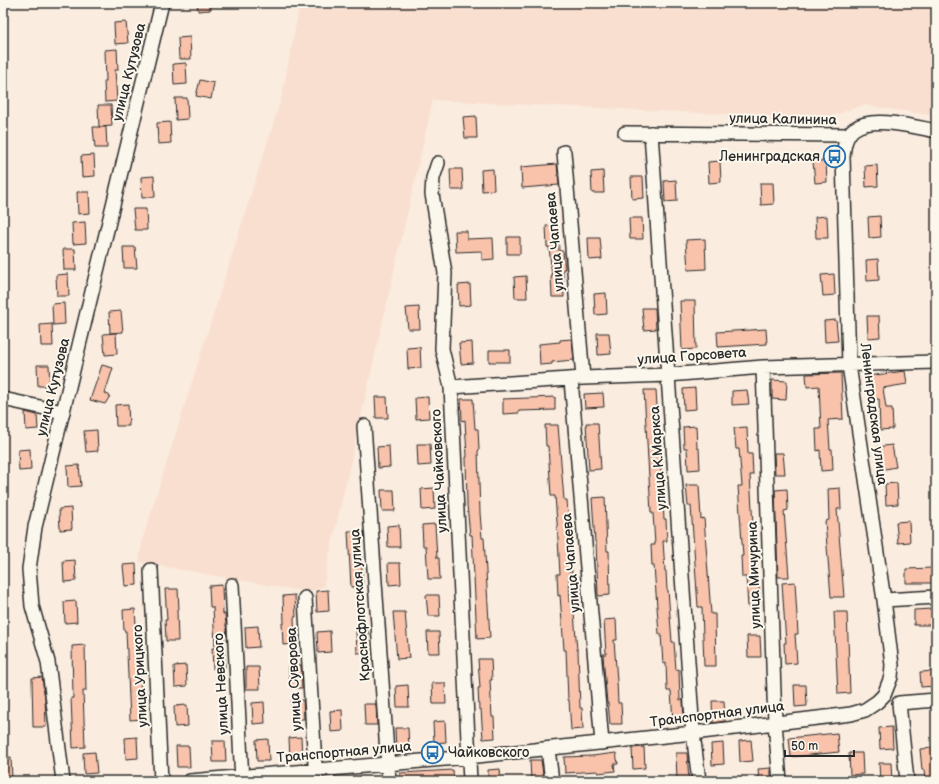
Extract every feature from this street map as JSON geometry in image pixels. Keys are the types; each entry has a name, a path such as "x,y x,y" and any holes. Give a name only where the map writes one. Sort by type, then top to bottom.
{"street":[{"name":"улица Кутузова","path":"63,781 48,662 32,606 29,569 35,527 162,3"},
{"name":"улица Калинина","path":"625,133 849,135 862,125 873,123 887,123 936,131"},
{"name":"улица К.Маркса","path":"651,133 694,733 699,781"},
{"name":"Ленинградская улица","path":"849,135 844,145 843,157 849,365 884,600 892,665 891,677 884,695"},
{"name":"улица Чапаева","path":"564,152 577,379 602,743"},
{"name":"улица Чайковского","path":"438,163 432,178 432,194 445,273 442,349 451,388 470,781"},
{"name":"улица Горсовета","path":"451,388 577,379 668,375 763,367 936,362"},
{"name":"улица Мичурина","path":"763,367 775,723 780,781"},
{"path":"3,400 63,412"},
{"name":"Краснофлотская улица","path":"364,426 388,781"},
{"name":"улица Урицкого","path":"150,570 161,781"},
{"name":"улица Невского","path":"232,585 242,779"},
{"path":"884,600 936,597"},
{"name":"улица Суворова","path":"305,598 316,776"},
{"path":"884,695 899,703 936,700"},
{"name":"Транспортная улица","path":"190,781 316,776 387,764 548,749 851,714 865,710 884,695"},
{"path":"899,703 907,781"},
{"path":"548,749 552,781"}],"shaded area":[{"path":"300,3 936,3 936,116 863,105 823,119 433,100 326,570 324,586 313,590 294,590 139,562 143,538 282,96"}],"building":[{"path":"197,3 210,3 210,10 198,11"},
{"path":"126,22 128,43 115,44 114,23"},
{"path":"190,37 191,59 179,59 178,38"},
{"path":"117,49 118,70 115,70 117,101 105,102 105,50"},
{"path":"186,63 187,84 174,85 173,64"},
{"path":"200,80 214,83 211,99 196,96"},
{"path":"175,98 187,98 188,119 176,120"},
{"path":"98,105 111,105 112,126 99,127"},
{"path":"476,116 477,138 465,138 463,117"},
{"path":"170,122 171,143 158,144 157,123"},
{"path":"93,127 106,127 107,148 95,148"},
{"path":"94,155 95,176 82,177 81,156"},
{"path":"720,161 721,182 709,183 708,162"},
{"path":"813,161 826,161 827,182 815,183"},
{"path":"557,164 559,185 522,188 521,167"},
{"path":"877,165 878,186 866,187 865,166"},
{"path":"450,169 462,169 463,190 451,190"},
{"path":"493,169 494,190 482,191 481,170"},
{"path":"603,171 604,193 592,193 591,172"},
{"path":"154,176 155,197 142,198 141,177"},
{"path":"631,177 643,177 644,198 632,199"},
{"path":"676,180 677,201 665,202 664,181"},
{"path":"760,183 773,183 774,204 761,205"},
{"path":"77,192 89,192 90,213 78,214"},
{"path":"133,209 146,209 147,230 135,230"},
{"path":"827,216 828,238 816,238 815,217"},
{"path":"880,216 881,237 869,238 868,217"},
{"path":"629,218 642,218 643,239 630,239"},
{"path":"85,222 86,243 73,244 72,223"},
{"path":"558,225 559,251 563,251 565,269 563,269 564,297 552,297 552,276 549,247 547,247 546,226"},
{"path":"455,231 467,231 467,239 493,238 494,259 482,260 482,251 456,252"},
{"path":"507,237 520,237 520,254 507,254"},
{"path":"588,238 600,238 602,259 589,260"},
{"path":"705,239 706,269 688,270 686,240"},
{"path":"123,247 135,247 137,268 124,268"},
{"path":"63,249 75,249 76,270 64,270"},
{"path":"878,259 879,280 867,281 866,260"},
{"path":"68,274 69,296 57,296 56,275"},
{"path":"834,274 835,295 823,296 821,275"},
{"path":"526,276 527,298 515,298 514,277"},
{"path":"470,284 471,305 459,306 458,285"},
{"path":"606,293 607,314 595,315 594,294"},
{"path":"680,301 695,301 696,349 682,350"},
{"path":"64,303 65,324 53,325 52,304"},
{"path":"419,307 420,329 408,329 406,308"},
{"path":"642,308 655,308 656,329 644,330"},
{"path":"121,311 123,332 110,333 109,312"},
{"path":"867,316 879,316 880,337 868,338"},
{"path":"836,320 838,341 825,342 824,321"},
{"path":"52,324 53,346 41,346 40,325"},
{"path":"766,329 767,344 718,347 717,332"},
{"path":"116,333 117,354 105,355 103,334"},
{"path":"597,333 609,333 611,354 598,355"},
{"path":"572,339 574,360 552,362 552,364 540,365 539,344"},
{"path":"472,342 473,363 461,364 459,343"},
{"path":"420,347 421,368 408,369 407,348"},
{"path":"489,350 510,350 510,362 489,362"},
{"path":"37,365 49,365 50,386 38,386"},
{"path":"102,365 113,368 105,393 110,396 105,404 90,400"},
{"path":"905,371 907,384 883,388 886,408 892,408 893,429 880,430 879,399 871,400 868,376"},
{"path":"841,373 843,419 828,420 833,470 821,471 820,450 817,451 816,429 821,429 819,386 807,387 806,374"},
{"path":"772,380 787,381 786,400 772,399"},
{"path":"695,388 696,409 684,410 683,389"},
{"path":"644,390 656,390 664,519 666,519 667,541 663,541 665,571 672,642 674,642 676,670 679,669 680,700 683,700 684,721 673,721 671,691 667,691 666,663 663,664 661,634 659,634 654,566 652,566 651,545 655,545 653,513 651,513"},
{"path":"747,390 749,404 732,405 732,391"},
{"path":"603,393 604,407 585,408 584,394"},
{"path":"375,397 387,397 388,418 376,418"},
{"path":"428,397 429,418 416,419 415,398"},
{"path":"555,397 555,410 519,411 519,413 503,414 503,399"},
{"path":"461,399 473,399 475,429 478,429 480,513 482,538 484,538 490,638 477,639 472,535 470,535 467,505 465,420 462,421"},
{"path":"128,404 129,426 116,426 115,405"},
{"path":"25,412 37,415 38,429 26,430"},
{"path":"586,423 598,423 601,469 589,470"},
{"path":"545,425 558,425 564,500 567,500 572,573 569,573 570,602 573,601 578,650 580,708 582,708 583,729 571,730 566,650 564,650 560,595 558,596 557,574 560,574 555,496 551,496 548,446 546,446"},
{"path":"696,426 700,469 688,470 687,448 684,448 683,427"},
{"path":"747,427 748,454 752,454 753,475 750,475 755,586 759,585 760,607 748,607 746,577 742,577 741,556 743,556 738,486 742,486 739,449 736,449 734,428"},
{"path":"97,430 98,451 86,452 84,431"},
{"path":"417,444 430,444 431,465 418,466"},
{"path":"892,445 896,467 880,470 877,447"},
{"path":"389,446 390,467 378,468 377,447"},
{"path":"30,449 31,470 19,471 18,450"},
{"path":"774,453 783,453 785,474 775,474"},
{"path":"79,465 81,486 68,487 67,466"},
{"path":"897,483 898,504 886,505 885,484"},
{"path":"686,485 699,485 701,519 704,518 711,614 715,614 716,666 704,666 702,607 698,607 691,506 688,506"},
{"path":"434,488 435,509 422,510 421,489"},
{"path":"840,488 841,509 837,509 844,597 831,597 825,521 829,520 828,489"},
{"path":"787,489 788,510 784,511 789,577 778,577 775,490"},
{"path":"381,490 394,490 395,511 382,511"},
{"path":"605,497 607,551 609,551 610,595 598,596 596,542 592,498"},
{"path":"71,508 72,529 60,530 59,509"},
{"path":"909,521 910,542 898,543 896,522"},
{"path":"435,524 440,579 428,579 426,546 423,546 422,525"},
{"path":"399,525 400,547 388,547 387,526"},
{"path":"348,531 360,531 363,587 351,587"},
{"path":"75,560 76,581 64,582 63,561"},
{"path":"388,563 400,563 401,584 389,585"},
{"path":"136,564 137,585 125,586 123,565"},
{"path":"933,568 934,583 906,583 906,569"},
{"path":"795,582 798,634 795,634 797,663 785,664 784,643 786,643 782,583"},
{"path":"222,585 223,614 225,614 227,635 224,635 225,668 213,669 212,648 215,648 213,607 210,607 209,586"},
{"path":"165,589 178,589 178,641 166,641 165,620 167,620"},
{"path":"328,590 329,611 317,612 316,591"},
{"path":"295,595 295,644 283,645 283,596"},
{"path":"426,595 439,595 440,616 428,616"},
{"path":"76,601 77,622 65,623 64,602"},
{"path":"135,609 137,640 139,640 142,719 130,720 126,631 124,631 123,610"},
{"path":"932,609 933,625 914,625 914,610"},
{"path":"393,612 405,612 409,658 397,659"},
{"path":"834,612 847,612 850,693 838,694"},
{"path":"616,619 617,640 614,640 618,703 621,703 622,724 610,724 603,654 606,654 604,620"},
{"path":"258,626 259,647 246,648 245,627"},
{"path":"330,631 331,652 318,653 317,632"},
{"path":"356,631 368,631 369,652 357,653"},
{"path":"427,632 439,632 440,653 428,653"},
{"path":"747,636 760,636 761,657 748,657"},
{"path":"85,645 86,691 83,691 85,747 73,748 71,698 73,698 72,646"},
{"path":"478,659 491,659 492,680 490,680 495,738 483,739 481,709 479,709 478,688 480,688"},
{"path":"186,665 187,686 175,687 174,666"},
{"path":"301,665 302,688 291,688 288,666"},
{"path":"246,667 259,667 260,689 246,689"},
{"path":"936,671 936,686 921,687 920,672"},
{"path":"42,677 45,698 46,727 33,727 32,678"},
{"path":"432,683 445,683 446,704 433,704"},
{"path":"408,685 409,707 397,707 396,686"},
{"path":"794,685 806,685 807,706 795,707"},
{"path":"303,700 304,719 292,719 291,701"},
{"path":"712,701 724,701 725,721 713,723"},
{"path":"264,702 265,723 253,724 252,703"},
{"path":"364,704 376,704 377,725 365,725"},
{"path":"187,705 188,726 175,727 174,706"},
{"path":"342,710 343,731 331,732 330,711"},
{"path":"445,721 446,742 434,743 433,722"},
{"path":"892,727 893,748 880,749 879,728"},
{"path":"395,728 408,728 409,749 396,750"},
{"path":"837,733 839,752 791,757 789,738"},
{"path":"137,737 138,758 126,759 125,738"},
{"path":"301,737 302,759 290,759 289,738"},
{"path":"268,739 269,761 257,761 256,740"},
{"path":"751,740 753,761 740,762 739,741"},
{"path":"212,741 225,741 226,762 213,762"},
{"path":"723,743 724,764 712,765 711,744"},
{"path":"176,746 189,746 190,767 177,767"},
{"path":"644,747 645,768 633,769 632,748"},
{"path":"933,748 935,781 925,781 924,770 922,770 920,749"},
{"path":"95,752 97,773 84,774 83,753"},
{"path":"616,753 618,764 614,764 615,771 598,773 598,771 565,773 564,757"},
{"path":"676,753 687,753 689,781 677,781"},
{"path":"849,753 862,753 863,774 850,775"},
{"path":"11,757 12,779 3,779 3,758"},
{"path":"530,760 541,760 544,781 531,781"},
{"path":"879,763 891,763 892,781 880,781"},
{"path":"771,768 771,781 759,781 758,769"},
{"path":"500,769 501,781 488,781 488,770"},
{"path":"453,770 454,781 400,781 400,773"}],"place":[{"name":"Ленинградская","path":"835,156"},
{"name":"Чайковского","path":"433,752"}]}
